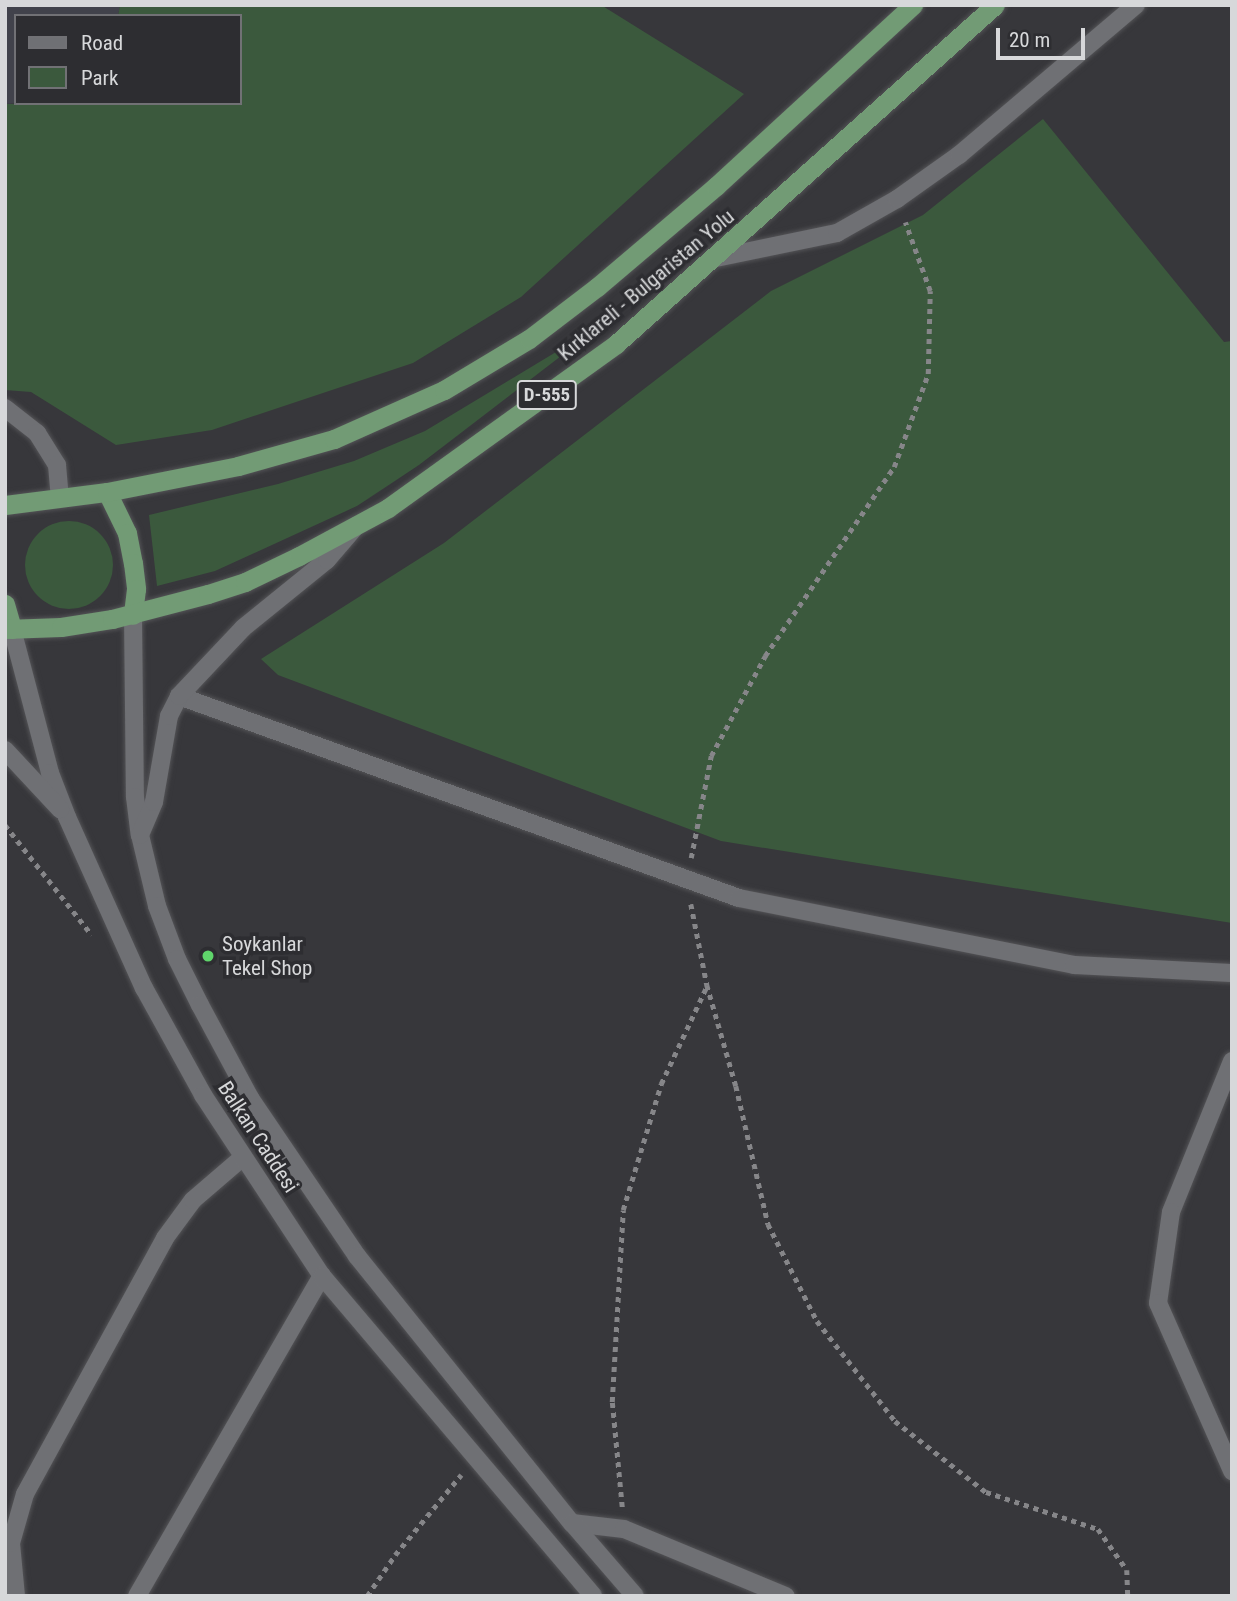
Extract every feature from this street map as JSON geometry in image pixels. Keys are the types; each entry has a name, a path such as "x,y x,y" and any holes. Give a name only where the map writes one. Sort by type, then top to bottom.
{"highway":[{"name":"Kırklareli - Bulgaristan Yolu","path":"9,510 60,497 107,492 193,476 334,439 444,390 518,345 597,287 716,186 913,5"},
{"name":"Kırklareli - Bulgaristan Yolu","path":"9,629 61,627 133,615 245,582 399,501 616,344 716,258 995,5"},
{"path":"107,492 127,533 136,589 133,615"},
{"path":"5,604 9,629"}],"street":[{"path":"716,258 837,233 897,199 959,155 1136,5"},
{"path":"5,408 37,433 57,465 60,497"},
{"path":"140,835 154,802 169,716 179,696 243,628 327,560 357,525"},
{"name":"Balkan Caddesi","path":"133,615 135,797 140,835 157,905 177,959 250,1098 357,1256 572,1523 635,1596"},
{"name":"Balkan Caddesi","path":"9,629 50,773 67,817 144,988 203,1095 322,1276 593,1596"},
{"path":"179,696 740,898 1074,965 1232,973"},
{"path":"5,750 67,817"},
{"path":"1232,1061 1171,1212 1158,1303 1232,1471"},
{"path":"16,1596 10,1543 25,1494 165,1238 193,1200 243,1157"},
{"path":"137,1596 322,1276"},
{"path":"572,1523 624,1529 786,1596"}],"path":[{"path":"897,199 930,291 928,374 894,467 765,656 712,757 687,880 707,985 736,1086 768,1224 817,1321 895,1421 986,1492 1098,1529 1127,1570 1128,1596"},
{"path":"5,825 96,941"},
{"path":"5,835 12,834"},
{"path":"624,1529 612,1402 623,1210 661,1084 707,985"},
{"path":"367,1596 395,1555 476,1456"}],"shaded area":[{"path":"5,5 120,5 118,14 14,14 14,103 5,104"}],"green space":[{"path":"120,5 601,5 744,94 521,297 413,363 212,430 116,445 31,392 5,390 5,104 242,105 242,14 118,14"},
{"path":"1043,119 1224,342 1232,341 1232,923 721,841 278,675 261,659 444,543 771,291 923,215"},
{"path":"604,323 419,465 357,506 215,571 157,586 149,515 278,484 354,461 425,431"},
{"path":"69,521 86,524 100,534 110,548 113,565 110,582 100,596 86,606 69,609 52,606 38,596 28,582 25,565 28,548 38,534 52,524"}],"place":[{"name":"Soykanlar Tekel Shop","path":"208,956"}]}
